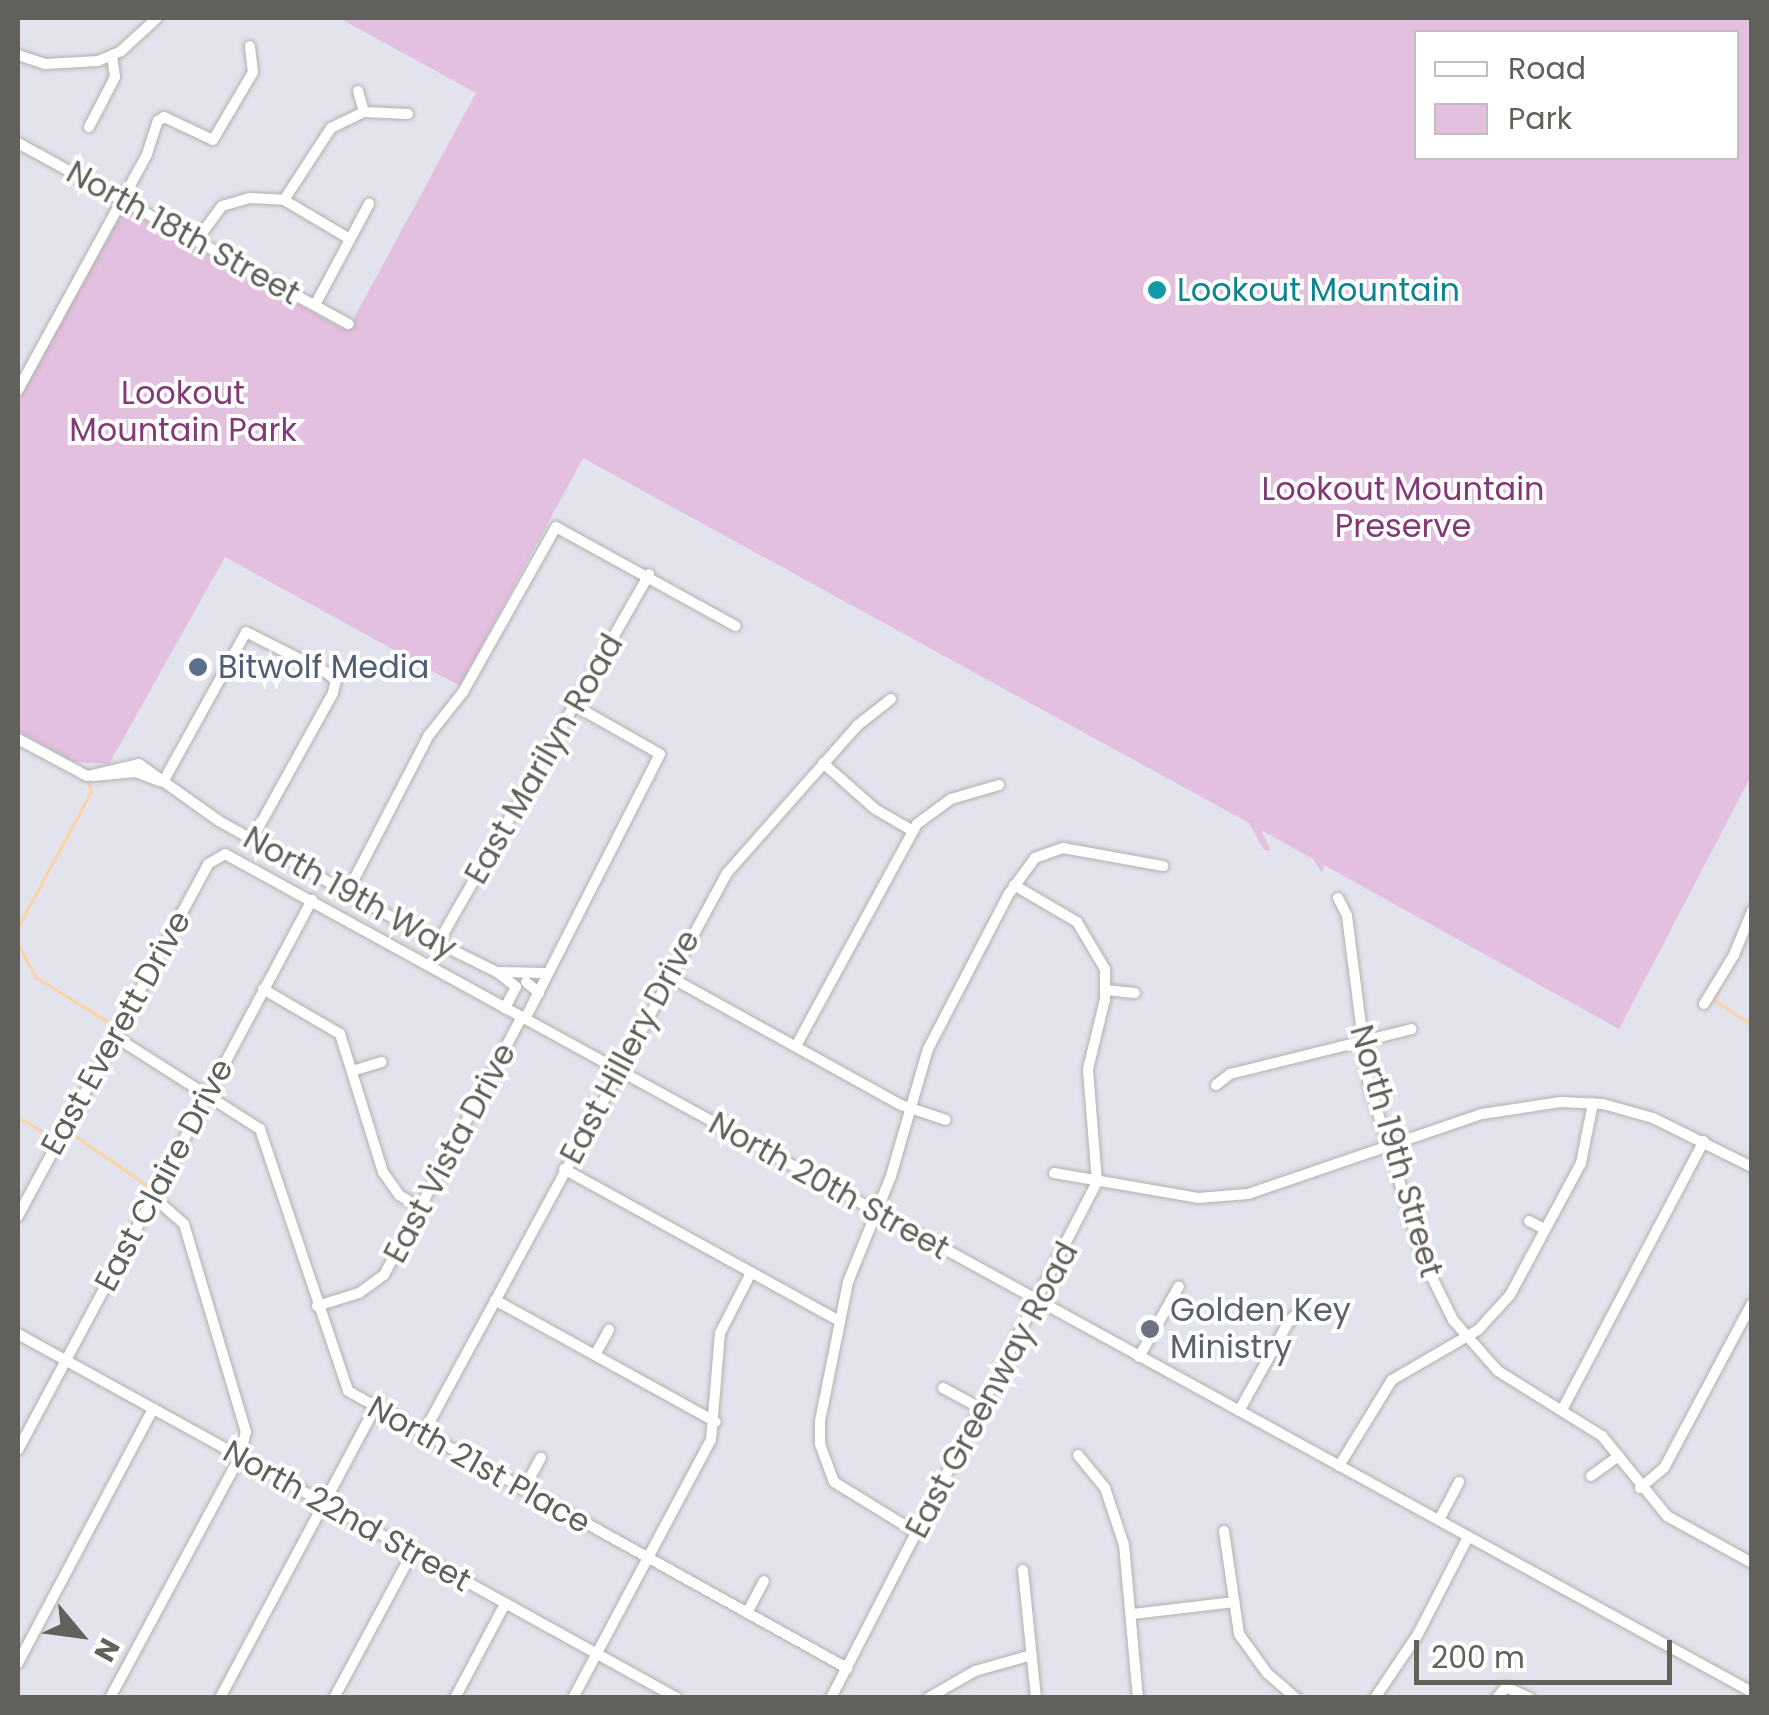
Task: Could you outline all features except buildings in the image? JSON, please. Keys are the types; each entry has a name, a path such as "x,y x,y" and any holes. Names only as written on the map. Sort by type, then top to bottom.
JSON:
{"street":[{"path":"18,55 63,65 112,55 158,18"},
{"path":"18,390 164,116 208,142 217,137 253,72 250,46"},
{"path":"89,127 116,76 112,55"},
{"path":"358,91 364,112"},
{"path":"284,200 316,144 364,112 408,114"},
{"name":"North 18th Street","path":"19,149 122,200 349,324"},
{"path":"196,241 222,206 250,198 284,200 350,238"},
{"path":"315,305 369,204"},
{"path":"348,891 428,736 463,692 556,526 649,574 735,626"},
{"name":"East Marilyn Road","path":"438,943 577,707 649,574"},
{"path":"163,782 246,632 336,680 252,839"},
{"name":"East Hillery Drive","path":"423,1434 668,976 733,863 876,706 891,699"},
{"name":"East Vista Drive","path":"317,1306 376,1284 538,992 541,972 660,754 577,707"},
{"name":"North 19th Way","path":"18,739 87,776 126,762 252,839 438,943 497,972 541,972"},
{"path":"823,763 875,809 913,830"},
{"path":"796,1046 913,830 951,798 999,785"},
{"path":"917,1533 834,1482 820,1444 820,1421 839,1321 928,1048 1014,885 1035,858 1063,848 1163,866"},
{"name":"North 20th Street","path":"218,854 312,900 1752,1692"},
{"name":"East Everett Drive","path":"18,1216 114,1036 218,854"},
{"path":"1014,885 1086,930 1101,954 1106,990 1088,1069 1097,1182"},
{"name":"North 19th Street","path":"1338,898 1347,916 1359,1040 1388,1148 1431,1281 1465,1337 1508,1378 1592,1427 1619,1456 1640,1488 1675,1521 1752,1563"},
{"name":"East Claire Drive","path":"18,1450 312,900"},
{"path":"1704,1004 1734,956 1752,911"},
{"path":"497,972 538,992"},
{"name":"East Vista Drive","path":"505,1008 521,985 541,972"},
{"path":"668,976 911,1108 946,1120"},
{"path":"263,989 340,1034 388,1182 420,1208"},
{"path":"1106,990 1135,994"},
{"path":"1216,1085 1230,1074 1412,1028"},
{"name":"North 21st Place","path":"114,1036 208,1093 263,1136 343,1384 375,1408 847,1668"},
{"path":"352,1072 382,1062"},
{"path":"1339,1466 1392,1380 1465,1337 1510,1294 1580,1163 1593,1103"},
{"path":"1054,1173 1221,1198 1277,1187 1508,1107 1593,1103 1653,1118 1752,1167"},
{"path":"1562,1410 1704,1141"},
{"path":"564,1169 839,1321"},
{"name":"East Greenway Road","path":"831,1698 1097,1182"},
{"path":"110,1698 240,1456 244,1416 210,1321 184,1224 152,1196"},
{"path":"1529,1220 1545,1229"},
{"path":"573,1698 716,1422 720,1333 751,1273"},
{"path":"1139,1357 1179,1286"},
{"path":"494,1300 716,1422"},
{"path":"1640,1488 1664,1468 1752,1303"},
{"path":"1239,1411 1289,1321 1307,1304"},
{"path":"595,1355 609,1330"},
{"name":"North 22nd Street","path":"18,1334 677,1698"},
{"path":"943,1388 982,1409"},
{"path":"220,1698 375,1408"},
{"path":"18,1663 153,1409"},
{"path":"1078,1455 1093,1468 1115,1514 1133,1614 1138,1698"},
{"path":"1591,1476 1619,1456"},
{"path":"523,1490 540,1458"},
{"path":"1439,1520 1459,1482"},
{"path":"1224,1532 1239,1634 1256,1660 1296,1698"},
{"path":"1375,1698 1409,1649 1468,1537"},
{"path":"334,1698 412,1553"},
{"path":"1023,1570 1028,1656 1036,1698"},
{"path":"747,1613 764,1581"},
{"path":"1133,1614 1234,1602"},
{"path":"455,1698 505,1604"},
{"path":"928,1698 974,1671 1028,1656"},
{"path":"1246,1669 1256,1660"},
{"path":"1497,1698 1506,1687 1530,1698"}],"green space":[{"name":"Lookout Mountain Preserve","path":"339,18 1751,18 1751,776 1619,1029 1324,865 1322,873 1313,859 1261,830 1271,851 1264,850 1249,823 583,458 460,686 225,557 109,764 74,762 18,731 18,401 121,214 129,211 347,331 476,93"}],"waterway":[{"path":"18,927 91,792 87,778"},
{"path":"18,944 36,977 115,1026"},
{"path":"1712,998 1752,1025"},
{"path":"1752,1072 1752,1085"},
{"path":"18,1117 51,1136 60,1131"},
{"path":"67,1130 154,1190"}],"place":[{"name":"Lookout Mountain","path":"1157,290"},
{"name":"Bitwolf Media","path":"198,667"},
{"name":"Golden Key Ministry","path":"1150,1329"}],"park label":[{"name":"Lookout Mountain Park","path":"183,412"}]}
